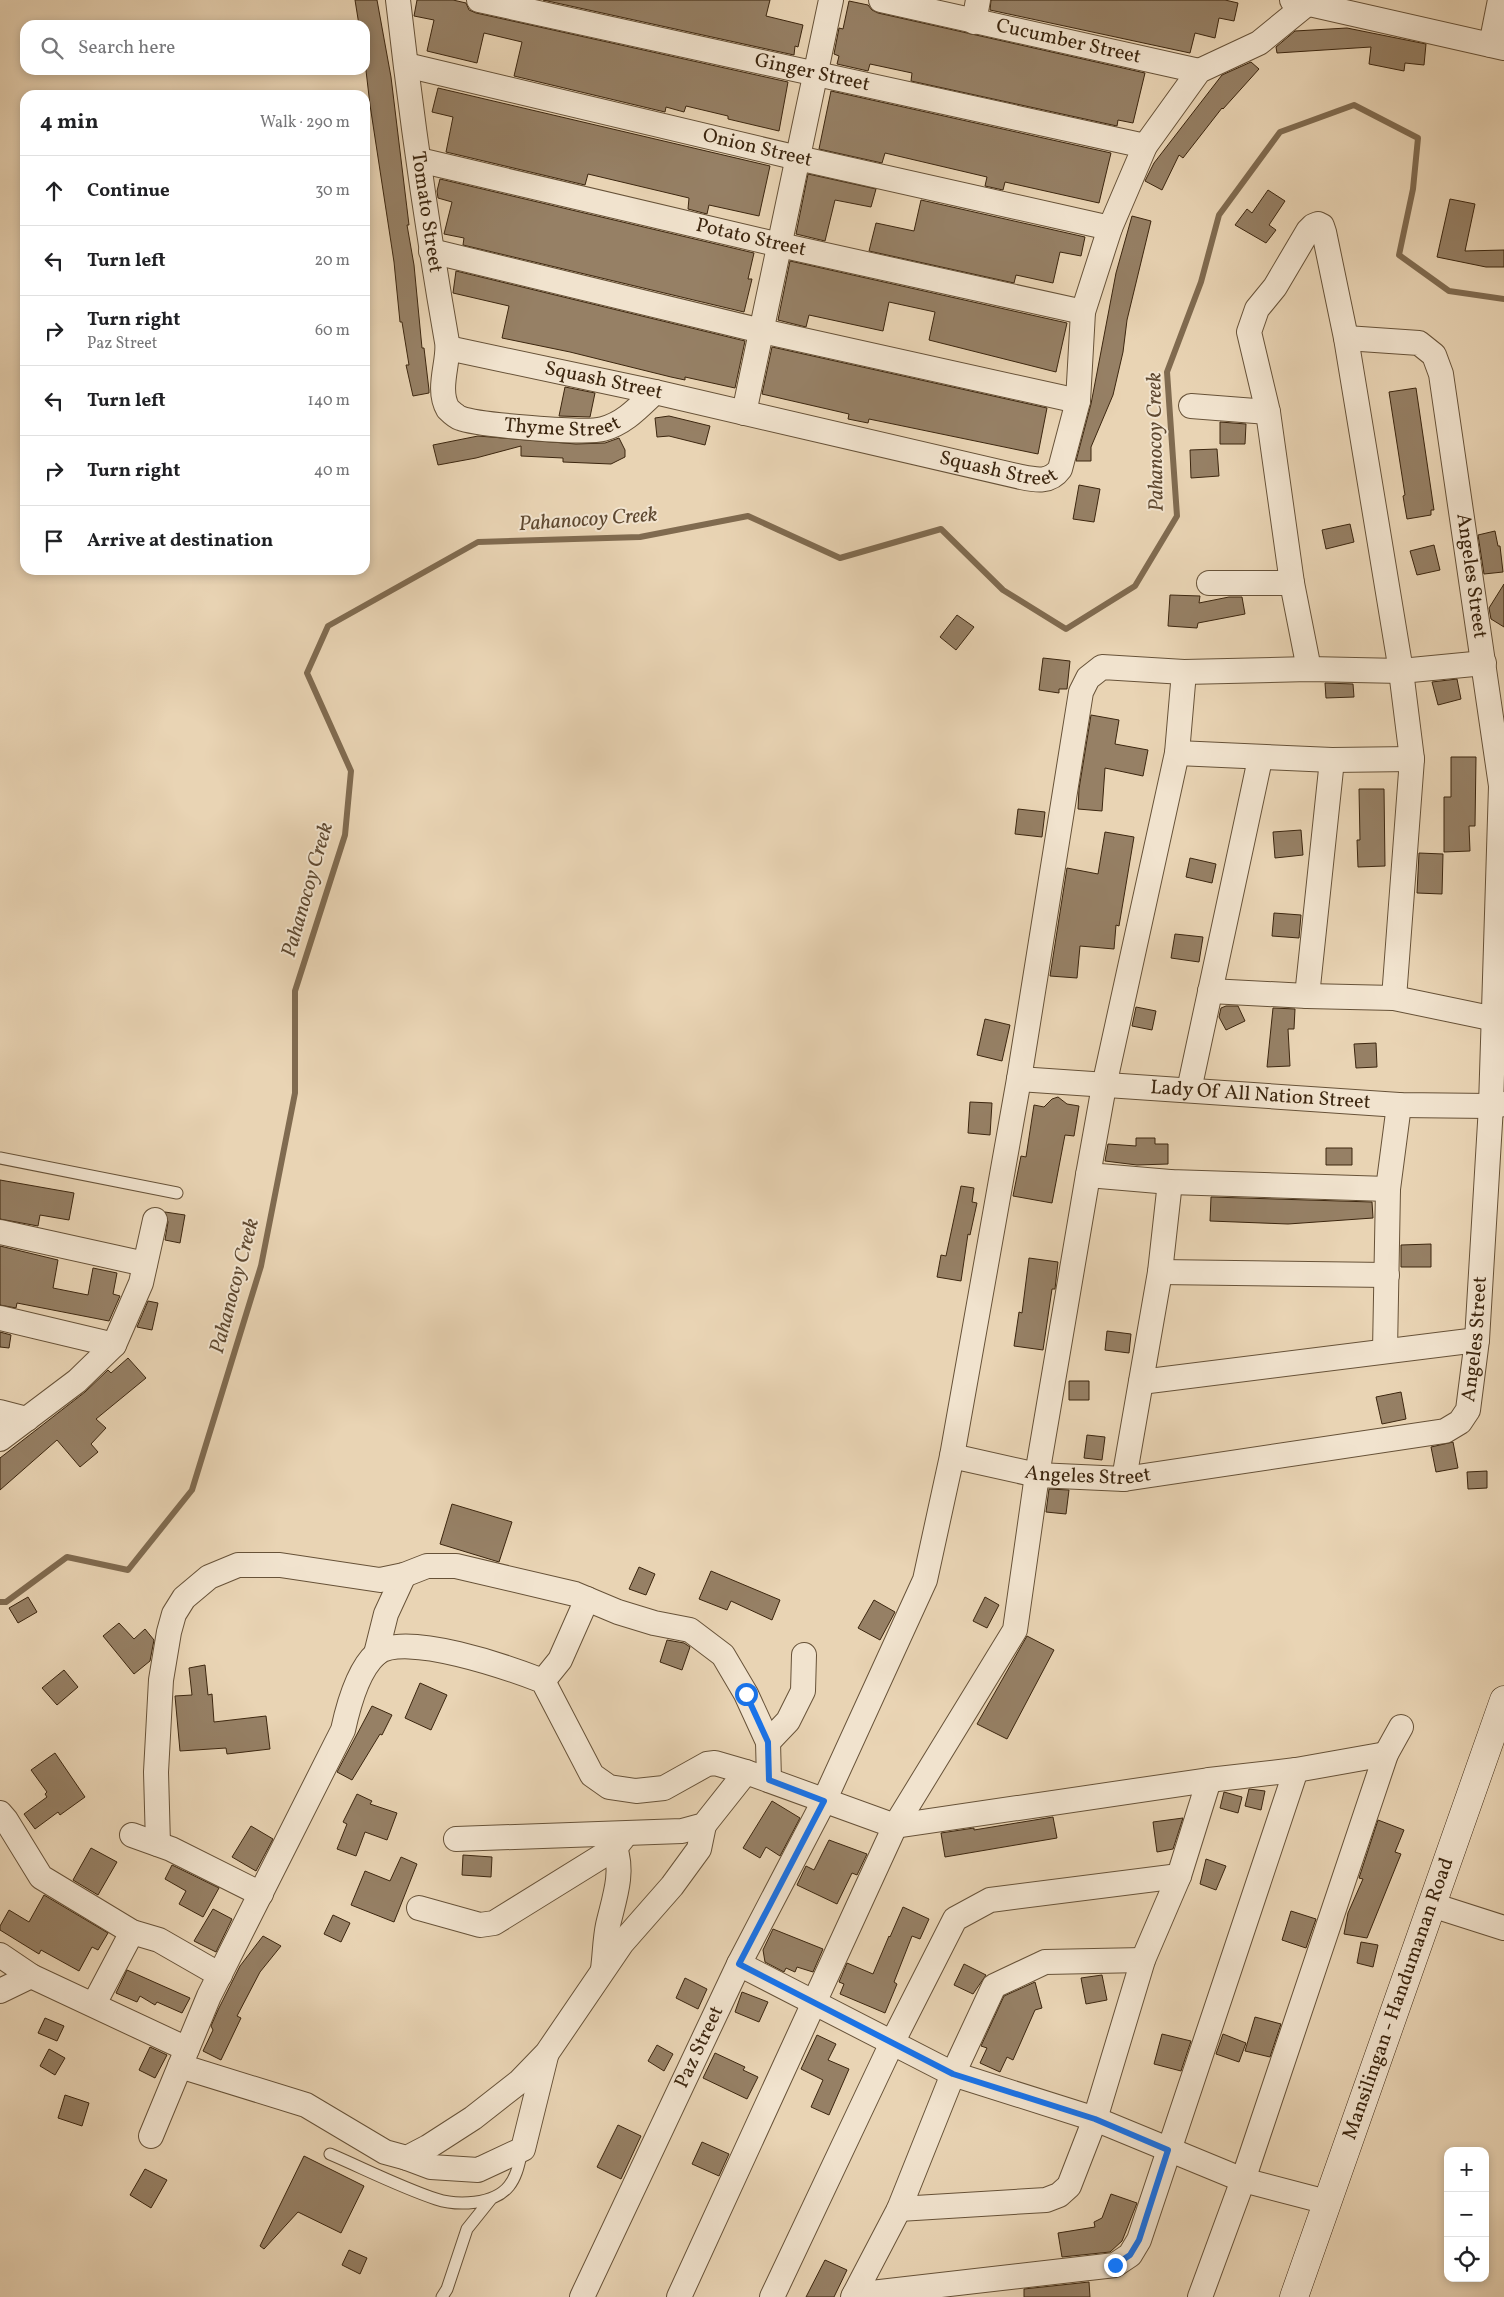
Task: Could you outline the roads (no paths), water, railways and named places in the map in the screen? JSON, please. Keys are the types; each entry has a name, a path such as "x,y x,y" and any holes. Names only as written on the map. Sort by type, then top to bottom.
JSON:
{"street":[{"name":"Tomato Street","path":"398,0 431,251 448,348 443,388 448,408 459,418"},
{"name":"Ginger Street","path":"479,0 1145,146"},
{"path":"744,413 832,0"},
{"name":"Cucumber Street","path":"882,0 976,11 1199,71"},
{"path":"1299,2 1498,46 1500,0"},
{"name":"Squash Street","path":"448,348 655,392 1021,477 1046,480 1055,476 1060,469 1078,401 1083,312 1110,228 1145,146 1199,71 1259,43 1299,2"},
{"name":"Onion Street","path":"406,65 798,158 1110,228"},
{"name":"Potato Street","path":"419,160 780,245 1083,312"},
{"path":"1309,669 1292,583 1268,412 1249,332 1257,309 1275,287 1308,231 1318,224 1322,226 1324,232 1346,338 1401,671 1412,759 1394,998"},
{"path":"431,251 762,331 1078,401"},
{"name":"Angeles Street","path":"952,1456 1037,1474 1124,1479 1445,1431 1460,1422 1468,1410 1477,1340 1498,1105 1495,1019 1501,786 1441,374 1434,355 1419,343 1346,338"},
{"name":"Thyme Street","path":"459,418 489,424 565,430 602,430 624,421 655,392"},
{"path":"1191,406 1268,412"},
{"path":"1209,583 1292,583"},
{"path":"678,2297 815,2003 894,1826 1015,1630 1037,1474 1104,1086 1177,753 1184,672 1309,669 1401,671 1484,663"},
{"name":"Paz Street","path":"582,2297 739,1964 824,1801 925,1580 952,1456 1019,1079 1081,692 1088,678 1102,667 1184,672"},
{"path":"1177,753 1260,759 1412,759"},
{"path":"1189,1090 1260,759"},
{"path":"1307,996 1332,760"},
{"path":"1210,991 1394,998 1495,1019"},
{"name":"Lady Of All Nation Street","path":"1019,1079 1399,1105 1498,1105"},
{"path":"1385,1351 1388,1189 1399,1105"},
{"path":"1088,1175 1170,1182 1388,1189"},
{"path":"1124,1479 1160,1272 1170,1182"},
{"path":"0,1439 77,1381 114,1345 140,1283 155,1220"},
{"path":"0,1232 146,1264"},
{"path":"1160,1272 1387,1276"},
{"path":"0,1318 114,1345"},
{"path":"1141,1382 1477,1340"},
{"path":"0,1412 27,1419"},
{"path":"158,1844 156,1772 161,1680 174,1614 184,1598 209,1577 238,1565 280,1565 380,1580 404,1575 427,1566 456,1566 575,1594 627,1615 690,1630 723,1655 746,1694 768,1742 769,1780"},
{"path":"151,2136 220,1974 343,1730 351,1698 376,1654 386,1614 404,1575"},
{"path":"542,1681 560,1660 586,1599"},
{"path":"376,1654 388,1647 416,1647 476,1657 542,1681 592,1775 609,1787 636,1791 664,1788 707,1764 715,1763 769,1780 894,1826 1209,1780 1296,1770 1386,1754"},
{"path":"768,1742 788,1721 803,1691 804,1655"},
{"name":"Mansilingan - Handumanan Road","path":"1294,2297 1504,1700"},
{"path":"1200,2297 1243,2180 1386,1754 1401,1727"},
{"path":"854,2296 1115,2265 1130,2255 1139,2240 1296,1770"},
{"path":"407,2158 473,2118 520,2082 547,2053 622,1943 672,1886 699,1849 704,1825 746,1772"},
{"path":"899,2209 1046,2200 1059,2195 1069,2186 1095,2119 1143,1960 1179,1876 1209,1780"},
{"path":"0,1813 41,1877 132,1932 159,1940 220,1974"},
{"path":"456,1839 621,1841 682,1831 704,1825"},
{"path":"132,1835 158,1844 261,1894"},
{"path":"419,1908 480,1925 494,1923 621,1841"},
{"path":"602,1971 608,1928 620,1875 621,1841"},
{"path":"772,2297 892,2043 955,1919 990,1900 1179,1876"},
{"path":"1432,1905 1504,1928"},
{"path":"94,2004 132,1932"},
{"path":"0,1955 31,1976 94,2004 184,2057 306,2105 385,2152 431,2167 478,2170 523,2149 547,2053"},
{"path":"854,2296 899,2209 953,2074 994,1986 1045,1962 1143,1960"},
{"path":"739,1964 953,2074 1095,2119 1243,2180 1327,2202"},
{"path":"0,1991 31,1976"}],"lane":[{"path":"0,1158 177,1193"},
{"path":"442,2297 448,2289 467,2229 491,2199 508,2188 517,2172 523,2149"},
{"path":"330,2154 438,2200 463,2203 491,2199"}],"waterway":[{"name":"Pahanocoy Creek","path":"0,1602 6,1602 67,1557 128,1570 192,1490 261,1266 295,1093 295,991 345,835 351,771 307,673 328,626 478,542 640,537 748,516 840,558 941,529 1003,590 1066,629 1135,586 1177,516 1167,372 1201,282 1219,215 1280,132 1354,105 1418,138 1413,189 1399,255 1449,291 1504,299"}]}
